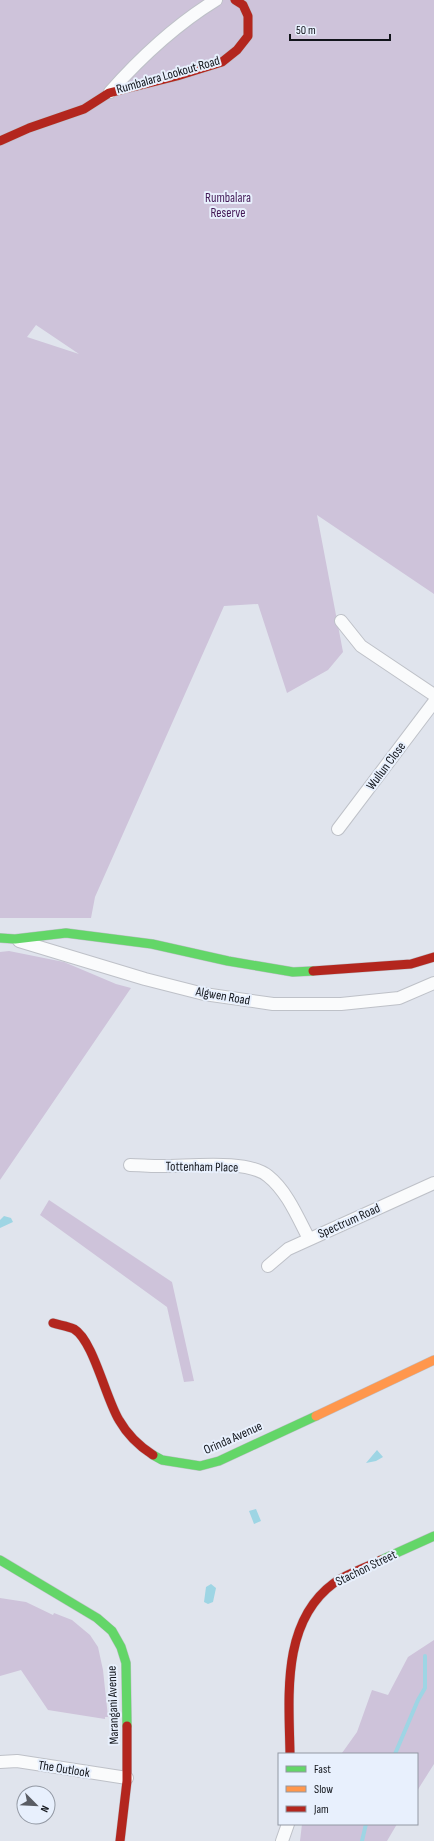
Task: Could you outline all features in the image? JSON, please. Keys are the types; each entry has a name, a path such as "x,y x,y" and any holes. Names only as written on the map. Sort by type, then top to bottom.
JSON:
{"street":[{"name":"Rumbalara Lookout Road","path":"110,93 124,77 168,35 216,0"},
{"name":"Rumbalara Lookout Road","path":"0,141 29,128 84,108 110,93 132,86 177,76 222,62 237,50 248,36 248,16 242,5 235,0"},
{"path":"341,621 361,646 434,694"},
{"name":"Wullun Close","path":"338,829 434,702"},
{"name":"Algwen Road","path":"0,938 15,939 66,933 152,944 228,961 293,972 411,964 434,957"},
{"name":"Algwen Road","path":"15,939 182,989 204,994 273,1004 341,1004 399,998 434,983"},
{"name":"Tottenham Place","path":"130,1164 157,1166 213,1165 246,1167 258,1170 267,1175 278,1185 309,1239"},
{"name":"Spectrum Road","path":"268,1266 288,1249 434,1183"},
{"name":"Orinda Avenue","path":"53,1324 74,1329 85,1340 118,1419 129,1436 144,1449 162,1460 200,1466 219,1461 434,1360"},
{"name":"Stachon Street","path":"290,1753 291,1654 297,1634 305,1617 318,1597 334,1584 434,1536"},
{"name":"Marangani Avenue","path":"0,1560 97,1618 112,1631 121,1647 126,1663 128,1778 125,1814 120,1841"},
{"name":"The Outlook","path":"0,1762 17,1761 128,1778"},
{"path":"282,1841 288,1825"}],"green space":[{"name":"Rumbalara Reserve","path":"0,0 434,0 434,594 317,515 343,652 328,670 287,693 258,604 224,606 95,897 91,918 0,918","holes":["36,325 79,354 27,337"]},
{"path":"9,951 64,962 116,984 131,988 0,1180 0,952"},
{"path":"49,1200 172,1282 194,1381 184,1382 167,1307 40,1215"},
{"path":"0,1598 26,1602 53,1615 54,1613 72,1620 90,1635 98,1647 103,1670 108,1717 105,1717 105,1719 48,1710 21,1670 0,1676"},
{"path":"434,1640 434,1764 418,1789 418,1753 342,1753 357,1732 372,1690 388,1695 408,1657"},
{"path":"302,1825 396,1825 387,1841 300,1841"}],"water":[{"path":"4,1216 11,1218 13,1222 0,1228 0,1220"},
{"path":"377,1450 383,1457 376,1461 366,1463"},
{"path":"256,1509 261,1521 254,1524 249,1511"},
{"path":"211,1584 216,1588 213,1602 208,1604 204,1602 206,1587"}],"waterway":[{"path":"395,1753 418,1700 425,1688 425,1656"},
{"path":"362,1841 366,1825"}],"traffic: fast":[{"path":"0,938 15,939 66,933 152,944 228,961 293,972 313,971"},
{"path":"153,1455 162,1460 200,1466 219,1461 316,1416"},
{"path":"381,1560 434,1536"},
{"path":"0,1560 97,1618 112,1631 121,1647 126,1663 127,1726"}],"traffic: slow":[{"path":"316,1416 434,1360"}],"traffic: jam":[{"path":"0,141 29,128 84,109 109,93 177,76 222,62 237,50 248,36 248,16 243,5 235,0"},
{"path":"313,971 411,964 434,957"},
{"path":"53,1323 74,1329 81,1335 93,1357 119,1420 134,1439 153,1455"},
{"path":"290,1753 289,1708 292,1661 297,1639 305,1618 317,1599 334,1583 345,1576 381,1560"},
{"path":"120,1841 127,1781 127,1726"}]}
